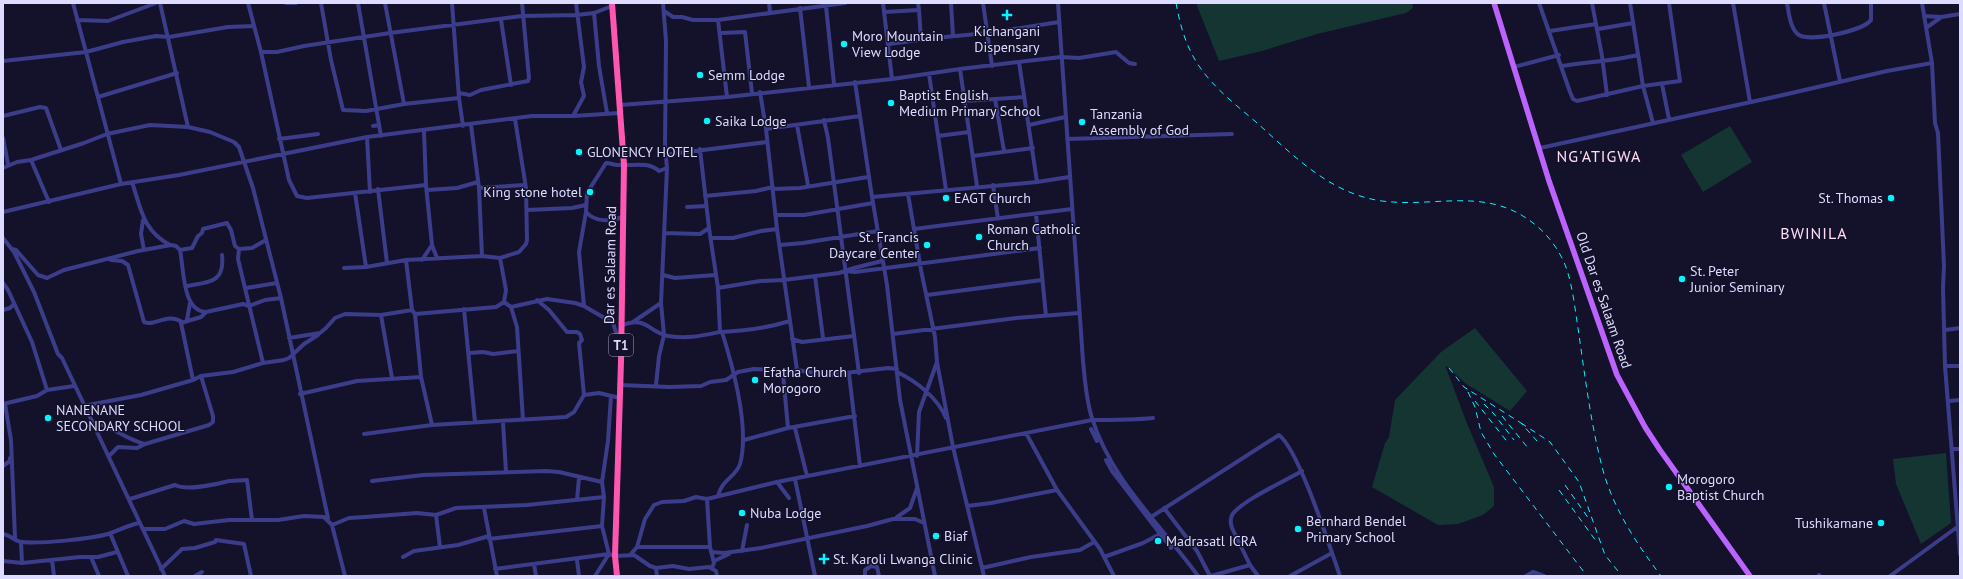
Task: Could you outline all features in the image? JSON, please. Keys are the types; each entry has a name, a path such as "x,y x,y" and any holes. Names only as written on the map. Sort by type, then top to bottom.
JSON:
{"highway":[{"name":"Dar es Salaam Road","path":"612,4 624,165 620,398 612,555 618,576"}],"main road":[{"name":"Old Dar es Salaam Road","path":"1494,3 1540,148 1610,357 1623,387 1645,427 1660,450 1750,576"}],"street":[{"path":"73,3 107,134 122,184"},
{"path":"77,20 108,21 156,3"},
{"path":"160,3 169,37 188,127"},
{"path":"248,3 262,52 279,139 292,188 299,197 307,198 370,192 378,189 457,188 478,182"},
{"path":"286,3 296,3"},
{"path":"322,3 328,43 342,109 345,111 366,111 404,104 459,98"},
{"path":"358,3 381,136"},
{"path":"385,3 404,104"},
{"path":"452,3 455,25 459,98 463,126"},
{"path":"459,93 470,95 481,90 525,83 529,78 522,16 522,3"},
{"path":"572,116 584,96 581,82 584,67 576,3"},
{"path":"656,385 659,356 664,335 661,304 667,168 665,146 666,41 663,3"},
{"path":"769,3 770,12"},
{"path":"664,11 673,17 682,16 693,20 718,20 846,3"},
{"path":"884,3 892,79"},
{"path":"918,3 921,40"},
{"path":"951,3 954,36"},
{"path":"983,3 992,66"},
{"path":"1058,3 1066,139 1079,313 1086,386 1092,420 1109,460 1151,517 1171,548"},
{"path":"1539,3 1559,55 1570,92 1573,99 1577,101 1643,86 1680,81 1668,3"},
{"path":"1592,3 1603,60 1607,95"},
{"path":"1630,3 1643,86 1654,123"},
{"path":"1733,3 1750,102"},
{"path":"1787,3 1793,26 1798,34 1806,37 1830,35 1862,27 1869,23 1872,18 1870,3"},
{"path":"1824,3 1840,81"},
{"path":"1922,3 1932,63 1935,123 1939,148 1946,366 1960,554"},
{"path":"262,52 277,52 304,46 390,33 501,20 522,16 577,15 594,13 612,4"},
{"path":"826,6 834,84"},
{"path":"800,8 809,87"},
{"path":"884,12 919,10"},
{"path":"594,13 599,66 607,113"},
{"path":"1924,16 1942,17 1960,14"},
{"path":"1926,28 1932,22 1942,17"},
{"path":"501,20 511,85"},
{"path":"718,20 721,33 727,97"},
{"path":"889,44 988,33 1059,22"},
{"path":"1550,31 1633,24"},
{"path":"3,61 86,52 123,42 156,36 169,37 228,27 254,26"},
{"path":"721,33 744,32 752,93"},
{"path":"620,105 727,97 760,92 892,79 1061,57 1079,58 1100,53 1116,52 1129,63 1135,64"},
{"path":"1514,67 1559,55"},
{"path":"1562,66 1603,60 1620,60 1638,55"},
{"path":"1019,62 1037,182"},
{"path":"1540,148 1840,81 1932,63"},
{"path":"960,69 977,186"},
{"path":"98,97 177,73"},
{"path":"929,74 946,190"},
{"path":"855,82 868,177 887,284 905,433 918,484 934,576"},
{"path":"1662,84 1669,119"},
{"path":"760,92 766,129 775,215 797,370"},
{"path":"965,101 1024,97"},
{"path":"995,99 1004,151"},
{"path":"3,116 40,107 46,108 61,150"},
{"path":"3,212 122,184 179,175 367,137 472,125 532,116 572,116 620,113"},
{"path":"766,129 860,116"},
{"path":"1028,125 1065,117"},
{"path":"344,268 366,267 406,260 437,258 482,256 500,258 519,252 526,244 528,235 528,210 515,119"},
{"path":"824,120 834,182 859,373"},
{"path":"3,168 8,164 31,160 107,134 150,125 188,127 217,134 234,142 239,147 245,161 281,298 300,394 328,518 332,525 345,576"},
{"path":"373,126 379,125"},
{"path":"472,125 479,188 482,256"},
{"path":"797,125 808,185"},
{"path":"424,131 432,245 437,258"},
{"path":"938,136 969,132"},
{"path":"279,139 318,134"},
{"path":"1066,139 1232,134"},
{"path":"367,137 370,192"},
{"path":"3,138 8,164"},
{"path":"671,154 700,149 767,142"},
{"path":"973,156 1033,148"},
{"path":"700,149 706,206 718,288 721,332 734,376 744,440 740,465 720,487 718,496"},
{"path":"31,160 49,202"},
{"path":"584,306 579,252 590,186 604,165 609,163 618,165 654,166 659,171 667,168"},
{"path":"705,196 773,188 800,188 808,185 868,177"},
{"path":"872,197 977,186 1037,182 1069,177"},
{"path":"132,182 144,220 160,240 176,246 180,250 190,303 187,320"},
{"path":"479,188 524,185"},
{"path":"993,185 998,219"},
{"path":"378,189 387,263"},
{"path":"355,193 366,267"},
{"path":"908,194 937,346 936,362 918,417 917,456"},
{"path":"775,215 794,216 873,203"},
{"path":"528,210 572,208 586,204"},
{"path":"687,207 706,206"},
{"path":"914,229 1072,209"},
{"path":"586,212 591,218 611,221 623,217"},
{"path":"1036,214 1046,316"},
{"path":"144,220 141,234 144,250"},
{"path":"180,250 192,248 203,229 227,223 231,230 235,246 239,249 252,248 266,240"},
{"path":"664,232 700,234 709,228"},
{"path":"711,238 733,238 761,231 777,229"},
{"path":"780,245 803,243 878,231"},
{"path":"3,238 12,249 34,292 44,320 83,406 130,499 139,523 165,576"},
{"path":"12,249 16,250 38,275 45,278 50,278 64,270 107,260 129,253 171,245"},
{"path":"422,260 432,245"},
{"path":"846,271 855,272 1040,248"},
{"path":"239,249 238,259 263,363"},
{"path":"129,253 127,263 144,322 149,323 170,318 182,322 201,317 206,312"},
{"path":"187,286 215,280 222,272 222,255"},
{"path":"83,406 141,395 193,380 201,376 233,372 263,363 284,360 320,333 340,315 380,315 496,307 504,302 506,290 500,258"},
{"path":"107,260 121,260 127,263"},
{"path":"406,260 414,312 421,377 432,425"},
{"path":"718,288 760,281 784,280 846,271 882,261"},
{"path":"663,275 675,278 715,275"},
{"path":"815,276 823,338"},
{"path":"927,295 1042,280"},
{"path":"3,283 8,290 32,342 47,390"},
{"path":"246,288 277,283"},
{"path":"190,303 198,310 206,312 243,304 249,306 265,300 281,298"},
{"path":"511,308 528,305 537,300 557,299 584,306 612,323 621,349"},
{"path":"364,434 432,425 503,422 566,417 572,414 584,395 579,343 582,340 580,334 577,332 567,332 549,310 537,300"},
{"path":"504,302 511,308 517,327 523,420"},
{"path":"3,310 10,308 14,304"},
{"path":"622,325 634,322 661,304"},
{"path":"464,309 475,422"},
{"path":"893,334 934,328 1079,313"},
{"path":"380,315 392,378"},
{"path":"634,322 651,327 664,335 686,338 721,332 744,331 771,327 790,320"},
{"path":"182,322 182,334 193,380"},
{"path":"1945,330 1960,328"},
{"path":"289,338 320,333"},
{"path":"792,339 802,342 823,338 854,336"},
{"path":"469,352 493,354 518,351"},
{"path":"936,362 953,447 984,576"},
{"path":"1946,366 1960,366"},
{"path":"620,384 676,387 700,386 734,376 738,372 754,369 774,370 783,374 797,370 828,375 859,373 888,368 897,371 926,392 943,411 949,424"},
{"path":"783,374 788,428"},
{"path":"849,374 860,466"},
{"path":"109,456 118,448 137,448 213,422 210,403 201,376"},
{"path":"300,394 357,381 421,377"},
{"path":"15,538 12,451 4,404 37,396 47,390 74,386"},
{"path":"584,395 599,393 620,398"},
{"path":"611,396 608,441 602,482 604,497 602,526 612,555"},
{"path":"1949,401 1960,400"},
{"path":"744,440 788,428 795,428 855,416"},
{"path":"631,554 637,546 645,519 654,505 662,502 684,501 696,497 707,499 777,482 912,457 953,447 1092,420 1117,419 1130,421 1153,418"},
{"path":"91,421 106,425 138,442 145,444"},
{"path":"503,422 506,472"},
{"path":"795,428 807,476"},
{"path":"1092,428 1112,471 1198,576"},
{"path":"1026,433 1057,490 1104,557 1114,576"},
{"path":"1151,517 1277,435 1284,440 1302,471 1340,576"},
{"path":"1953,448 1960,449"},
{"path":"3,466 10,461 12,451"},
{"path":"1258,576 1250,564 1231,523 1232,516 1241,506 1302,471"},
{"path":"372,481 423,475 559,472 579,478 602,482"},
{"path":"576,500 579,478"},
{"path":"795,479 806,540 815,576"},
{"path":"130,499 175,485 180,488 213,486 226,481 247,480 252,520"},
{"path":"777,482 789,498"},
{"path":"712,552 717,554 737,550 742,551 806,540 893,519 902,515 910,508 918,484"},
{"path":"967,506 991,503 1057,490"},
{"path":"332,525 350,518 365,516 417,513 436,515 456,508 484,508 604,497"},
{"path":"707,499 710,547 714,561 712,568"},
{"path":"484,508 496,576"},
{"path":"1164,508 1197,551 1210,576 1250,564"},
{"path":"143,529 164,529 184,521 194,524 252,520 278,520 314,515 328,518"},
{"path":"436,515 440,547"},
{"path":"893,519 915,519 924,523"},
{"path":"3,534 15,538 21,542 70,539 110,533 122,527 139,523"},
{"path":"742,551 747,525"},
{"path":"1890,576 1959,525"},
{"path":"403,557 414,551 458,545 489,538 602,526"},
{"path":"110,533 116,552 128,576"},
{"path":"1104,557 1143,543 1162,533"},
{"path":"161,569 182,548 195,548 215,542 216,540 224,540 244,544 251,576"},
{"path":"21,542 22,562"},
{"path":"982,568 1031,557 1080,550 1094,542"},
{"path":"637,546 710,547"},
{"path":"714,561 737,550"},
{"path":"3,561 22,562 98,557 116,552"},
{"path":"1290,576 1332,553"},
{"path":"495,569 631,554 656,568 672,566 689,569 712,568 716,571 717,576"},
{"path":"595,576 612,555"},
{"path":"91,557 98,576"},
{"path":"52,560 54,576"},
{"path":"576,560 579,576"},
{"path":"534,564 536,576"},
{"path":"865,576 865,570 871,566 877,567 879,576"},
{"path":"656,568 657,576"},
{"path":"195,576 202,572"},
{"path":"1224,572 1230,576"},
{"path":"1526,576 1533,572 1544,576"}],"green space":[{"path":"1196,3 1412,3 1413,8 1406,13 1317,34 1262,51 1219,61"},
{"path":"1730,126 1752,162 1703,192 1681,155"},
{"path":"1475,328 1527,391 1510,411 1465,383 1445,365 1466,421 1494,487 1494,506 1483,515 1458,524 1438,525 1372,487 1385,443 1389,437 1395,400 1441,352"},
{"path":"1946,453 1951,523 1921,544 1896,484 1893,459"}],"railway":[{"path":"1176,3 1182,28 1190,51 1211,82 1298,160 1329,182 1363,197 1382,201 1460,201 1497,205 1515,212 1533,223 1549,238 1558,250 1567,270 1571,284 1592,420 1604,474 1615,502 1628,528 1661,576"},
{"path":"1449,368 1464,387 1521,423 1537,441"},
{"path":"1468,392 1475,407 1481,432 1494,454 1587,576"},
{"path":"1475,401 1509,444"},
{"path":"1484,404 1494,414 1514,440"},
{"path":"1502,416 1528,448"},
{"path":"1521,423 1550,442 1579,482 1605,555 1622,576"},
{"path":"1565,485 1589,519"},
{"path":"1559,490 1596,541"}],"place":[{"name":"Kichangani Dispensary","path":"1007,15"},
{"name":"Moro Mountain View Lodge","path":"844,44"},
{"name":"Semm Lodge","path":"700,75"},
{"name":"Baptist English Medium Primary School","path":"891,103"},
{"name":"Saika Lodge","path":"707,121"},
{"name":"Tanzania Assembly of God","path":"1082,122"},
{"name":"GLONENCY HOTEL","path":"579,152"},
{"name":"King stone hotel","path":"590,192"},
{"name":"EAGT Church","path":"946,198"},
{"name":"St. Thomas","path":"1891,198"},
{"name":"Roman Catholic Church","path":"979,237"},
{"name":"St. Francis Daycare Center","path":"927,245"},
{"name":"St. Peter Junior Seminary","path":"1682,279"},
{"name":"Efatha Church Morogoro","path":"755,380"},
{"name":"NANENANE SECONDARY SCHOOL","path":"48,418"},
{"name":"Morogoro Baptist Church","path":"1669,487"},
{"name":"Nuba Lodge","path":"742,513"},
{"name":"Tushikamane","path":"1881,523"},
{"name":"Bernhard Bendel Primary School","path":"1298,529"},
{"name":"Biaf","path":"936,536"},
{"name":"Madrasatl ICRA","path":"1158,541"},
{"name":"St. Karoli Lwanga Clinic","path":"824,559"}],"district":[{"name":"NG'ATIGWA","path":"1599,156"},
{"name":"BWINILA","path":"1814,233"}]}
